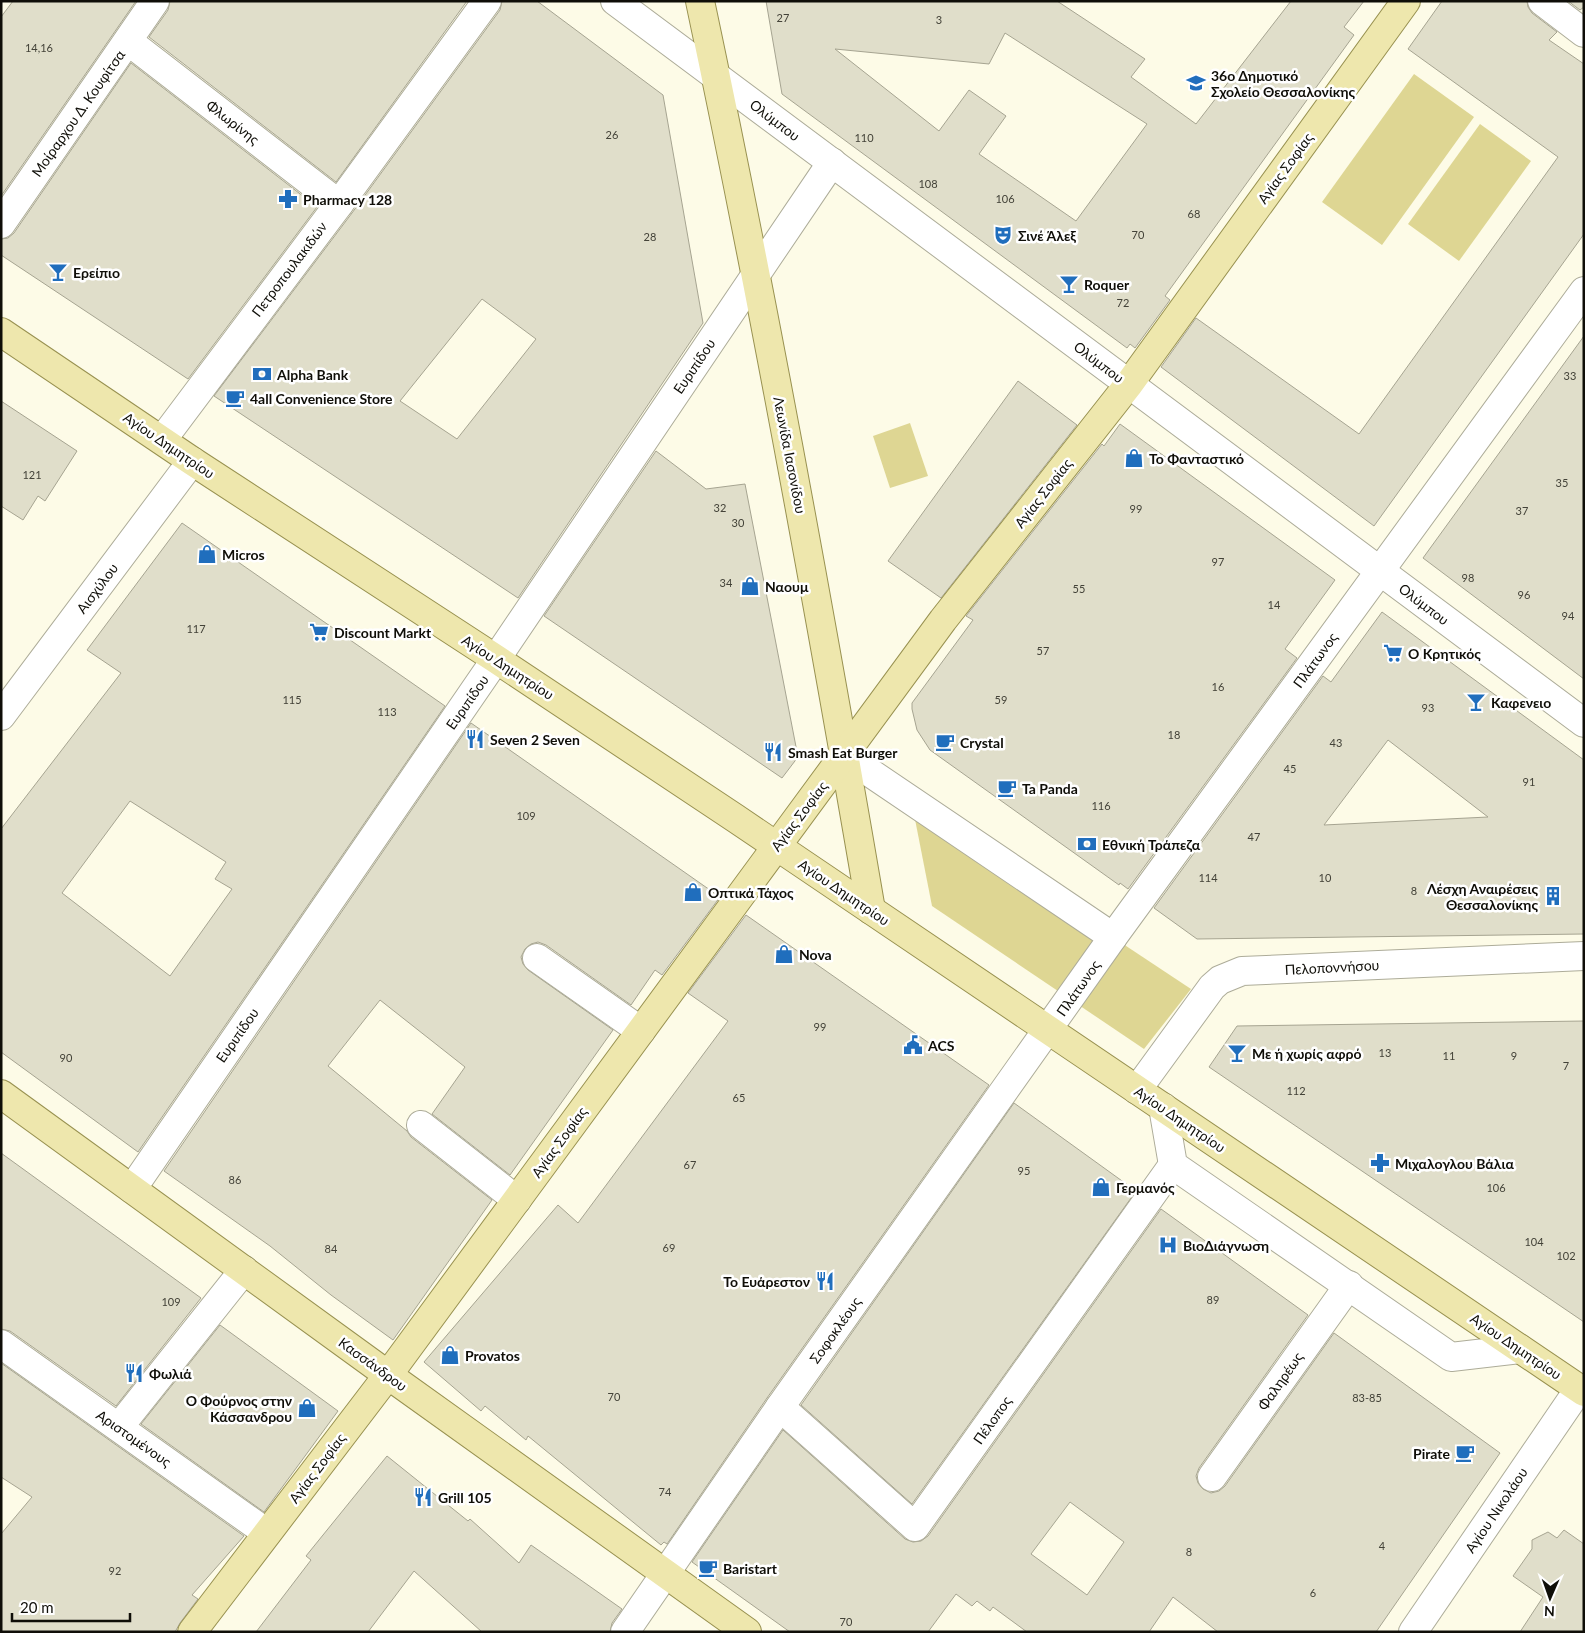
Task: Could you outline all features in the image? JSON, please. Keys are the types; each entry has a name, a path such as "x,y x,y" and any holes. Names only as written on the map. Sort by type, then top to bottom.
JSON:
{"main road":[{"name":"Λεωνίδα Ιασονίδου","path":"700,1 756,274 818,603 871,910"},
{"name":"Αγίας Σοφίας","path":"192,1632 388,1375 943,620 1129,384 1406,1"},
{"name":"Αγίου Δημητρίου","path":"1,332 192,461 776,846 1582,1391"},
{"name":"Κασσάνδρου","path":"1,1094 388,1375 747,1632"}],"street":[{"name":"Μοίραρχου Δ. Κουφίτσα","path":"1,224 155,1"},
{"name":"Πετροπουλακιδών","path":"162,440 339,204 487,1"},
{"name":"Ολύμπου","path":"615,1 1584,723"},
{"path":"1542,1 1584,32"},
{"name":"Φλωρίνης","path":"128,41 339,204"},
{"name":"Ευριπίδου","path":"132,1189 496,660 832,162"},
{"name":"Πλάτωνος","path":"1048,1029 1584,291"},
{"name":"Αισχύλου","path":"1,716 192,461"},
{"path":"844,755 1113,937"},
{"name":"Πελοποννήσου","path":"1137,1090 1212,987 1220,980 1242,972 1584,956"},
{"path":"536,958 641,1031"},
{"name":"Σοφοκλέους","path":"625,1632 780,1407 1048,1029"},
{"path":"1164,1108 1173,1165 1452,1356 1520,1349"},
{"path":"420,1124 517,1200"},
{"name":"Πέλοπος","path":"780,1407 915,1527 1173,1165"},
{"path":"119,1427 244,1270"},
{"name":"Φαληρέως","path":"1212,1477 1349,1285"},
{"name":"Αριστομένους","path":"1,1344 267,1533"},
{"name":"Αγίου Νικολάου","path":"1413,1632 1582,1391"}],"shaded area":[{"path":"1414,74 1474,117 1382,245 1322,202"},
{"path":"1480,124 1531,161 1459,261 1408,224"},
{"path":"910,423 928,476 890,488 873,436"},
{"path":"912,804 1191,989 1144,1049 932,906"}],"building":[{"path":"13,1 136,1 1,196 1,17"},
{"path":"170,1 467,1 336,182 149,37 168,10"},
{"path":"502,1 537,1 663,95 703,323 518,598 214,396 352,213 500,10","holes":["482,299 536,339 457,439 400,401"]},
{"path":"766,1 1057,1 1145,59 1131,77 1196,124 1291,1 1364,1 1344,27 1354,35 1165,296 1170,300 1135,348 1130,344 1127,348 782,94","holes":["1005,33 1147,124 1076,221 979,154 1006,116 969,90 939,131 835,49 989,64"]},
{"path":"1442,1 1527,1 1532,13 1557,32 1549,40 1584,64 1584,234 1374,526 1161,367 1196,318 1359,434 1558,157 1408,49"},
{"path":"1568,1 1584,1 1584,7 1580,10"},
{"path":"131,63 317,207 188,379 1,255 1,239 8,238 14,233"},
{"path":"1584,336 1584,679 1423,558"},
{"path":"1018,381 1077,425 941,598 888,561"},
{"path":"1,401 77,451 45,501 38,496 23,520 1,506"},
{"path":"1120,424 1335,580 1285,649 1297,658 1128,889 1120,883 1119,885 930,750 917,730 912,709 912,703 973,620 966,616 1102,444 1104,446"},
{"path":"656,451 706,489 745,484 798,757 782,778 544,616"},
{"path":"182,523 445,706 138,1152 1,1052 1,829 121,673 87,650","holes":["130,801 226,862 215,879 232,889 170,976 62,893"]},
{"path":"1382,612 1584,760 1584,934 1197,939 1154,908 1323,676 1331,682","holes":["1388,740 1488,817 1324,825"]},
{"path":"471,723 720,897 662,975 655,970 631,1005 546,945 538,942 531,944 525,949 521,957 523,964 528,970 613,1030 510,1175 432,1114 465,1067 380,1000 328,1066 407,1131 411,1137 492,1200 393,1340 331,1295 270,1246 164,1171"},
{"path":"746,915 989,1085 767,1398 667,1544 664,1542 661,1545 528,1436 526,1440 485,1406 481,1411 424,1362 558,1205 578,1223 728,1021 688,993"},
{"path":"1584,1021 1584,1322 1209,1067 1237,1026"},
{"path":"1014,1103 1136,1191 912,1504 801,1405"},
{"path":"1,1153 201,1298 116,1406 10,1331 1,1329"},
{"path":"1161,1209 1308,1315 1199,1468 1196,1476 1198,1483 1203,1489 1211,1493 1219,1491 1225,1486 1334,1333 1500,1453 1376,1632 1218,1632 1173,1597 1149,1632 1027,1632 993,1607 990,1611 977,1601 972,1606 956,1594 928,1632 790,1632 692,1562 783,1430 905,1539 913,1542 921,1541 928,1536","holes":["1070,1502 1124,1542 1087,1595 1031,1554"]},
{"path":"220,1325 338,1411 264,1512 141,1424"},
{"path":"1,1363 244,1536 192,1595 198,1599 175,1632 1,1632 1,1534 32,1497 1,1477"},
{"path":"387,1456 468,1521 470,1519 519,1563 531,1545 622,1609 612,1623 610,1632 482,1632 414,1571 368,1632 256,1632 311,1560 306,1556"},
{"path":"1564,1530 1584,1544 1584,1632 1520,1632 1543,1597 1513,1576 1532,1549 1532,1540 1548,1532 1557,1538"}],"place":[{"name":"36ο Δημοτικό Σχολείο Θεσσαλονίκης","path":"1196,83"},
{"name":"Pharmacy 128","path":"288,199"},
{"name":"Σινέ Άλεξ","path":"1003,235"},
{"name":"Ερείπιο","path":"58,272"},
{"name":"Roquer","path":"1069,284"},
{"name":"Alpha Bank","path":"262,374"},
{"name":"4all Convenience Store","path":"235,398"},
{"name":"Το Φανταστικό","path":"1134,458"},
{"name":"Micros","path":"207,554"},
{"name":"Ναουμ","path":"750,586"},
{"name":"Discount Markt","path":"319,632"},
{"name":"Ο Κρητικός","path":"1393,653"},
{"name":"Καφενειο","path":"1476,702"},
{"name":"Seven 2 Seven","path":"475,739"},
{"name":"Crystal","path":"945,742"},
{"name":"Smash Eat Burger","path":"773,752"},
{"name":"Ta Panda","path":"1007,788"},
{"name":"Εθνική Τράπεζα","path":"1087,844"},
{"name":"Οπτικά Τάχος","path":"693,892"},
{"name":"Λέσχη Αναιρέσεις Θεσσαλονίκης","path":"1553,896"},
{"name":"Nova","path":"784,954"},
{"name":"ACS","path":"913,1045"},
{"name":"Με ή χωρίς αφρό","path":"1237,1053"},
{"name":"Μιχαλογλου Βάλια","path":"1380,1163"},
{"name":"Γερμανός","path":"1101,1187"},
{"name":"ΒιοΔιάγνωση","path":"1168,1245"},
{"name":"Το Ευάρεστον","path":"825,1281"},
{"name":"Provatos","path":"450,1355"},
{"name":"Φωλιά","path":"134,1373"},
{"name":"Ο Φούρνος στην Κάσσανδρου","path":"307,1408"},
{"name":"Pirate","path":"1465,1453"},
{"name":"Grill 105","path":"423,1497"},
{"name":"Baristart","path":"708,1568"}]}
